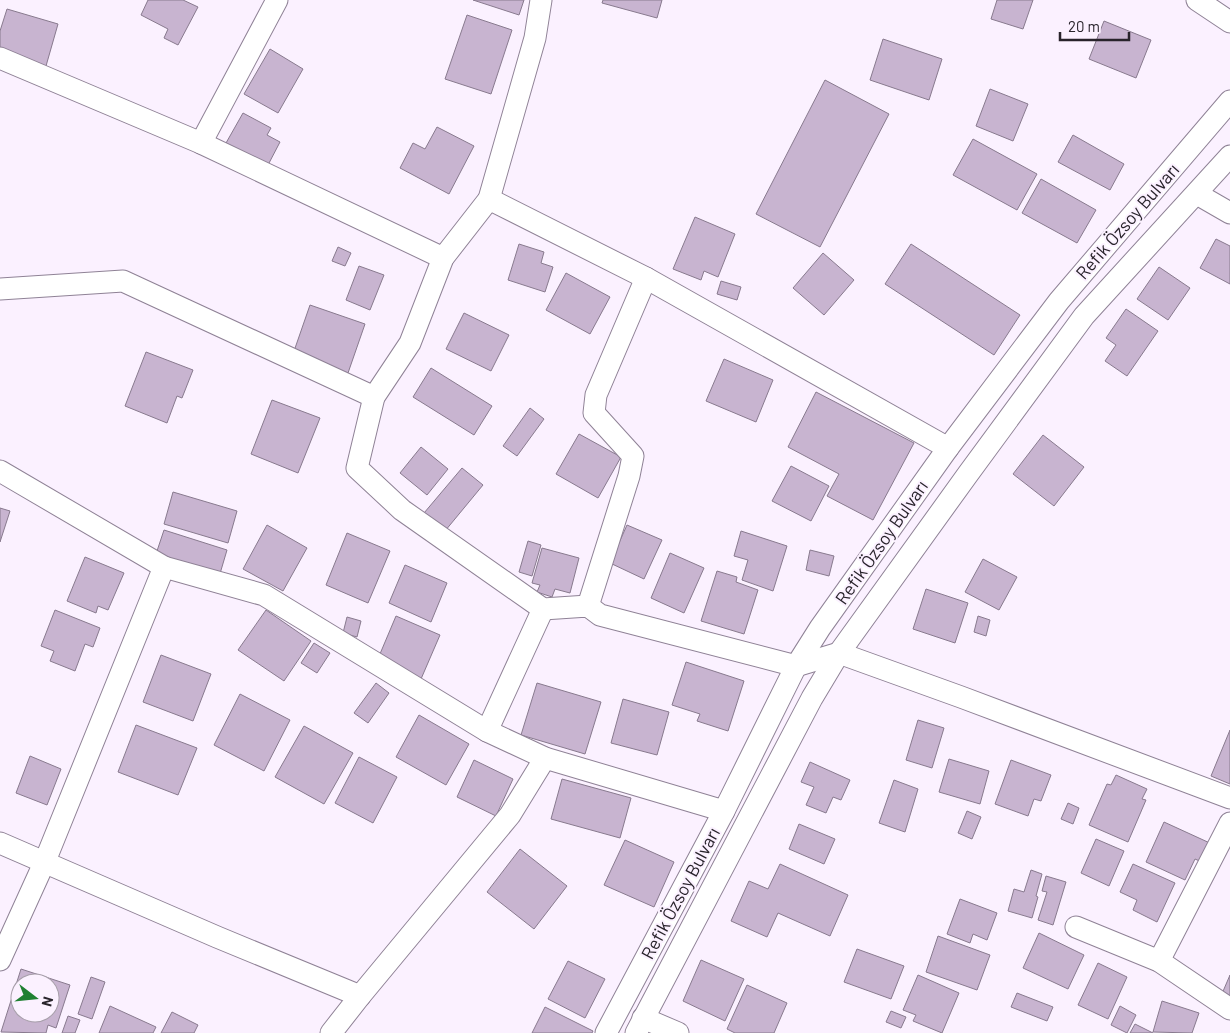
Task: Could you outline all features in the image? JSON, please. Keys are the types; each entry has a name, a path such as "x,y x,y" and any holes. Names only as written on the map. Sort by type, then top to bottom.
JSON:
{"street":[{"path":"201,144 277,0"},
{"path":"541,0 535,38 489,199 443,258 410,343 374,397 357,468 402,510 543,608 588,606 600,614 796,666 839,653 1230,798"},
{"path":"1197,0 1230,22"},
{"path":"0,58 201,144 443,258"},
{"name":"Refik Özsoy Bulvarı","path":"606,1033 724,811 796,666 820,628 948,448 1059,301 1230,101"},
{"name":"Refik Özsoy Bulvarı","path":"640,1026 812,698 839,653 1084,316 1198,194 1230,156"},
{"path":"1198,194 1230,213"},
{"path":"489,199 646,278 948,448"},
{"path":"588,606 629,476 633,456 594,413 596,395 646,278"},
{"path":"0,289 123,281 374,397"},
{"path":"0,470 164,567 264,596 487,731 545,758 724,811"},
{"path":"0,960 45,862 164,567"},
{"path":"487,731 543,608"},
{"path":"331,1033 510,816 545,758"},
{"path":"1159,961 1230,823"},
{"path":"0,843 217,937 360,996"},
{"path":"1076,927 1159,961 1230,1009"},
{"path":"640,1026 678,1033"}],"building":[{"path":"148,0 183,0 198,7 178,45 164,38 168,29 141,15"},
{"path":"473,0 524,0 519,15"},
{"path":"603,0 662,0 657,18 602,3"},
{"path":"997,0 1033,0 1023,29 991,19"},
{"path":"7,9 58,24 46,66 0,52 0,31"},
{"path":"467,15 512,30 491,94 445,79"},
{"path":"1104,21 1151,40 1136,78 1089,59"},
{"path":"883,39 942,59 929,100 870,80"},
{"path":"270,49 303,69 278,113 244,94"},
{"path":"825,80 889,114 820,247 756,214"},
{"path":"990,89 1028,104 1013,141 976,126"},
{"path":"243,113 271,128 267,135 280,142 268,165 226,143"},
{"path":"437,127 474,146 449,194 400,168 413,143 425,149"},
{"path":"1073,135 1124,164 1110,190 1058,162"},
{"path":"973,139 1037,174 1017,210 953,175"},
{"path":"1041,179 1096,210 1077,243 1022,213"},
{"path":"695,217 735,234 718,277 704,271 701,280 673,269"},
{"path":"1216,239 1230,246 1230,284 1200,268"},
{"path":"519,244 544,252 541,263 553,267 545,292 508,280"},
{"path":"911,244 1020,315 994,355 885,284"},
{"path":"338,247 351,253 345,266 332,261"},
{"path":"823,253 854,280 824,315 793,288"},
{"path":"359,266 384,275 370,310 346,300"},
{"path":"1159,267 1190,288 1168,320 1137,299"},
{"path":"566,273 610,297 590,334 546,310"},
{"path":"721,281 741,287 737,300 717,294"},
{"path":"310,305 365,324 348,373 293,354"},
{"path":"1126,309 1158,331 1127,376 1105,361 1116,345 1106,338"},
{"path":"464,313 509,335 491,371 446,349"},
{"path":"146,352 193,370 182,398 177,396 167,423 125,406"},
{"path":"724,359 773,380 756,422 706,401"},
{"path":"431,368 492,406 474,435 413,397"},
{"path":"816,392 914,443 873,520 827,496 839,474 788,447"},
{"path":"272,400 320,418 298,473 251,454"},
{"path":"530,408 544,419 517,456 503,446"},
{"path":"579,434 621,457 598,498 556,474"},
{"path":"1043,435 1084,467 1054,506 1013,474"},
{"path":"421,447 448,469 427,495 400,473"},
{"path":"791,466 829,486 811,521 772,501"},
{"path":"462,468 483,485 445,531 424,513"},
{"path":"173,492 237,511 228,543 164,524"},
{"path":"0,508 10,511 0,542"},
{"path":"267,525 307,548 283,591 243,569"},
{"path":"627,525 662,540 644,579 610,563"},
{"path":"164,530 227,550 219,577 155,557"},
{"path":"741,531 787,546 773,591 742,580 748,560 734,556"},
{"path":"347,533 390,551 368,603 326,585"},
{"path":"528,541 541,545 532,576 519,572"},
{"path":"542,548 579,558 570,593 555,589 552,597 537,592 540,585 532,583"},
{"path":"810,550 834,556 829,576 806,570"},
{"path":"670,553 704,568 684,613 651,598"},
{"path":"85,557 124,573 108,610 98,606 96,613 67,601"},
{"path":"983,559 1017,577 999,610 965,592"},
{"path":"405,565 447,583 431,622 389,603"},
{"path":"717,571 737,577 736,582 758,590 744,634 701,621"},
{"path":"926,589 968,603 955,643 913,629"},
{"path":"55,610 100,628 93,647 85,644 75,671 50,661 54,651 41,646"},
{"path":"266,610 311,641 284,681 238,650"},
{"path":"396,616 440,635 421,679 377,661"},
{"path":"978,616 990,620 986,636 974,632"},
{"path":"347,617 361,621 357,637 343,633"},
{"path":"314,643 330,653 317,673 301,663"},
{"path":"161,655 211,674 193,721 143,702"},
{"path":"686,662 744,681 728,731 697,721 700,714 672,705"},
{"path":"376,683 389,693 368,723 354,713"},
{"path":"537,683 601,702 585,754 521,735"},
{"path":"240,694 290,720 264,771 214,745"},
{"path":"623,699 669,712 657,755 611,743"},
{"path":"419,715 469,744 446,785 396,757"},
{"path":"918,720 944,728 932,768 906,760"},
{"path":"136,725 197,748 178,795 118,772"},
{"path":"304,726 353,753 324,804 275,777"},
{"path":"1230,730 1230,784 1211,776"},
{"path":"30,756 61,769 47,805 16,793"},
{"path":"359,757 397,777 373,823 335,803"},
{"path":"949,759 989,771 980,804 939,792"},
{"path":"474,760 513,779 496,816 457,797"},
{"path":"1011,760 1051,775 1041,801 1034,799 1028,816 995,804"},
{"path":"810,762 850,780 841,800 833,797 826,813 806,805 814,787 801,782"},
{"path":"1116,775 1147,789 1142,799 1146,800 1128,842 1089,825 1107,784 1111,785"},
{"path":"562,779 631,798 620,838 551,819"},
{"path":"894,780 918,789 905,832 879,823"},
{"path":"1068,803 1079,808 1073,824 1061,819"},
{"path":"967,811 981,817 972,839 958,833"},
{"path":"1164,822 1212,844 1204,863 1195,859 1185,880 1146,862"},
{"path":"799,824 835,839 824,864 789,849"},
{"path":"1096,839 1124,851 1109,886 1081,873"},
{"path":"625,840 674,862 654,907 604,885"},
{"path":"520,849 567,886 534,929 487,892"},
{"path":"780,864 848,895 830,936 778,913 767,937 731,921 749,881 768,889"},
{"path":"1133,864 1175,883 1157,922 1133,910 1137,900 1120,892"},
{"path":"1031,870 1042,874 1032,918 1008,911 1014,889 1024,892"},
{"path":"1046,876 1066,882 1053,925 1038,920 1047,892 1042,891"},
{"path":"960,899 997,913 987,940 973,934 970,943 947,934"},
{"path":"1039,933 1084,955 1068,989 1023,968"},
{"path":"938,936 990,955 977,990 926,972"},
{"path":"857,949 904,966 891,999 844,982"},
{"path":"701,960 744,979 725,1021 683,1001"},
{"path":"568,961 605,979 585,1018 548,999"},
{"path":"1098,963 1127,977 1108,1019 1078,1005"},
{"path":"21,969 33,973 20,973"},
{"path":"918,975 959,993 942,1033 913,1021 916,1015 903,1010"},
{"path":"1230,975 1230,1000 1221,996"},
{"path":"91,977 105,982 92,1019 78,1014"},
{"path":"60,982 70,985 60,1016"},
{"path":"747,985 787,1003 774,1033 735,1033 727,1029"},
{"path":"1017,993 1053,1007 1047,1021 1011,1007"},
{"path":"1162,1001 1199,1013 1192,1033 1153,1032"},
{"path":"10,1004 10,1023 58,1023 56,1028 48,1025 46,1033 1,1032"},
{"path":"110,1006 156,1027 153,1033 99,1033"},
{"path":"1120,1006 1136,1015 1127,1033 1111,1025"},
{"path":"545,1007 593,1031 592,1033 532,1033"},
{"path":"891,1011 906,1017 901,1028 886,1022"},
{"path":"172,1012 198,1025 194,1033 161,1033"},
{"path":"68,1016 80,1020 75,1033 62,1033"},
{"path":"1135,1024 1153,1033 1130,1033"}]}
